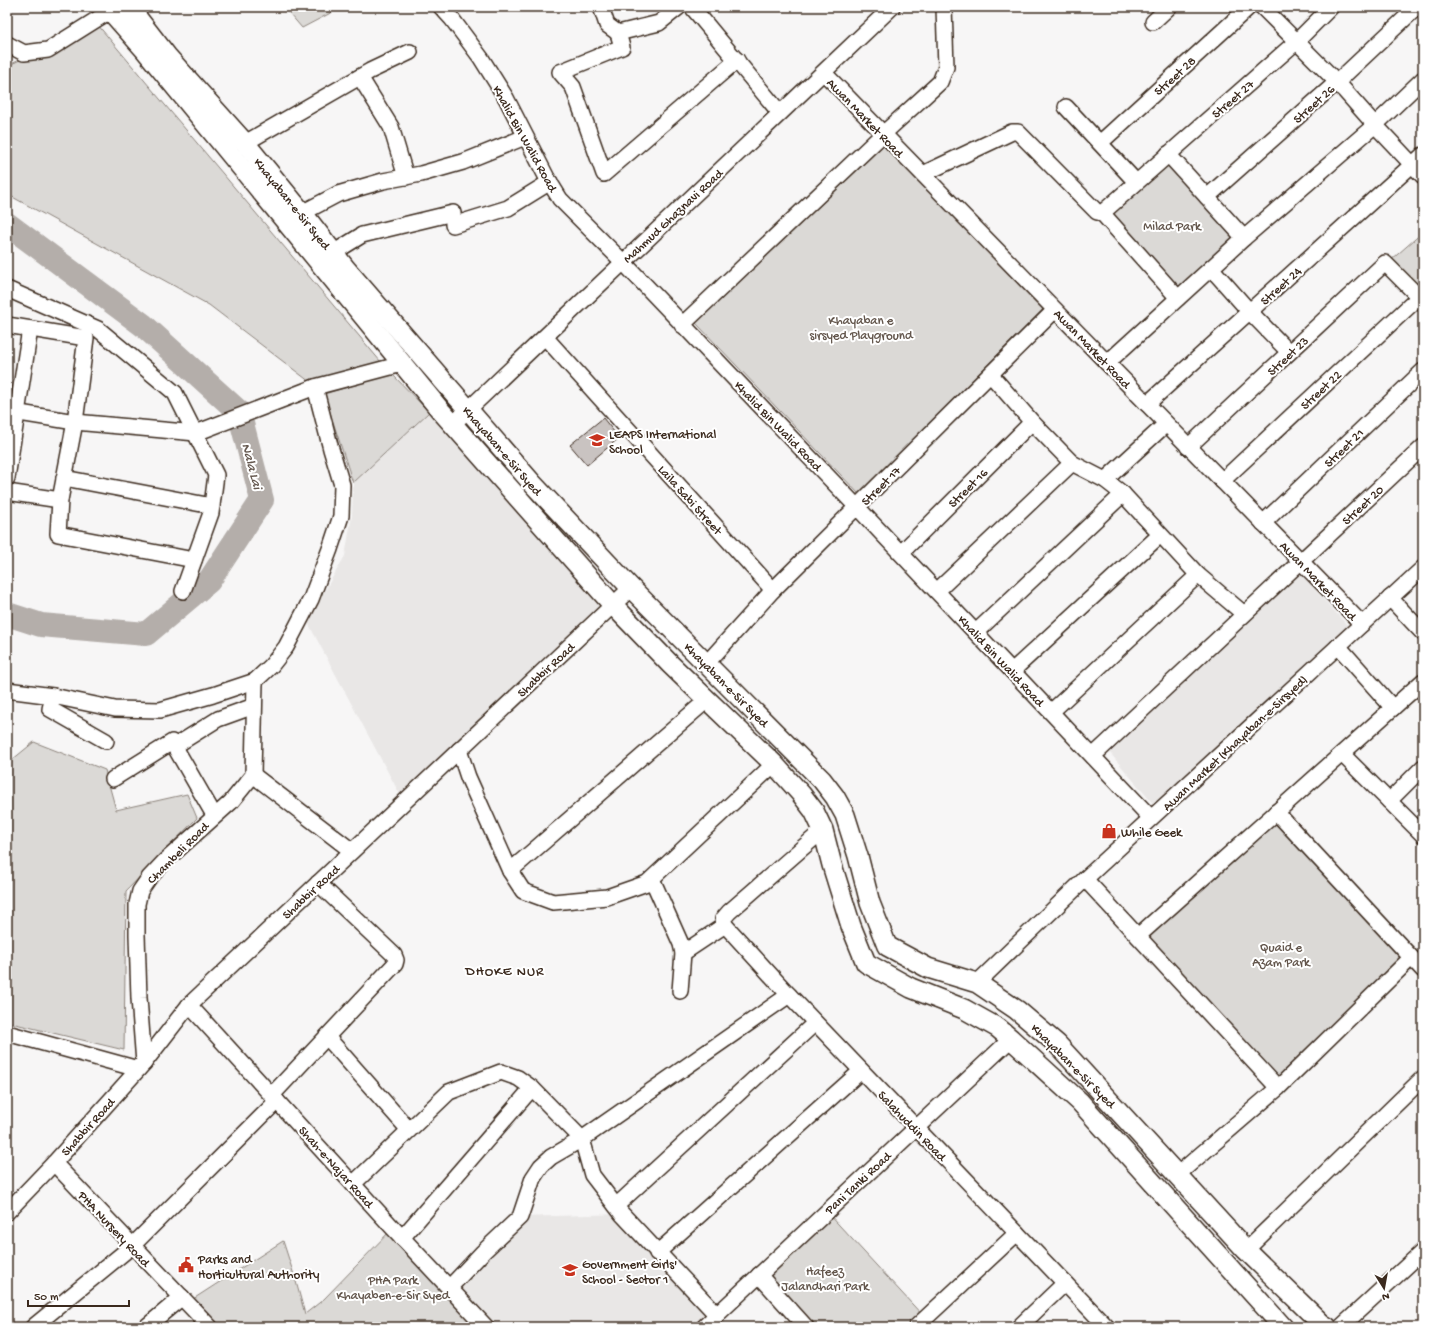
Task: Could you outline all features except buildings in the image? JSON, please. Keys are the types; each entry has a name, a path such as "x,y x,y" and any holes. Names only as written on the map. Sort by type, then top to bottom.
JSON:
{"main road":[{"name":"Khayaban-e-Sir Syed","path":"129,7 167,56 245,143 302,212 346,269 532,483 631,588 822,780 835,797 845,815 858,856 870,903 887,946 928,968 977,983 1017,1010 1057,1044 1246,1250 1323,1326"},
{"name":"Khayaban-e-Sir Syed","path":"108,9 145,50 402,364 453,424 613,605 774,764 801,794 814,811 823,830 851,926 866,963 911,988 964,1009 998,1028 1011,1038 1080,1102 1283,1327"}],"street":[{"path":"601,7 607,24 618,33 622,47 560,72 573,87 604,174 736,60"},
{"path":"618,33 659,23 679,7"},
{"path":"692,7 780,113"},
{"name":"Mahmud Ghaznavi Road","path":"453,424 892,7"},
{"path":"682,324 940,82 946,67 944,7"},
{"path":"1154,22 1169,7"},
{"name":"Street 28","path":"1100,143 1249,7"},
{"path":"1262,7 1337,82 1375,125 1418,160 1423,176"},
{"name":"Street 27","path":"1102,213 1296,42 1331,7"},
{"name":"Street 26","path":"1207,198 1337,82 1417,7"},
{"name":"Khalid Bin Walid Road","path":"445,8 481,58 506,98 560,199 623,262 901,553 1151,818"},
{"path":"7,44 24,53 48,50 108,9"},
{"path":"245,143 360,77 410,52"},
{"name":"Awan Market Road","path":"824,73 1362,624"},
{"path":"360,77 391,127 406,177"},
{"path":"1107,363 1244,238 1375,125 1423,79"},
{"path":"1066,107 1136,182"},
{"path":"923,174 1012,132 1018,132 1097,212 1102,213 1178,298"},
{"path":"302,212 338,194 383,180 421,174 463,162 525,136"},
{"path":"1168,154 1244,238"},
{"name":"Street 24","path":"1147,404 1418,160"},
{"path":"333,253 362,235 453,213 453,225 508,208 550,182"},
{"name":"Street 23","path":"1188,446 1385,263 1421,299"},
{"path":"1211,268 1250,312 1289,352"},
{"path":"7,289 98,329 175,393 202,431 216,475 211,513 183,591"},
{"name":"Street 22","path":"1222,481 1421,299"},
{"name":"Street 17","path":"707,663 773,590 1055,310"},
{"path":"7,325 86,338 75,422 60,500 58,534 194,560"},
{"path":"7,478 12,412 30,329"},
{"name":"Laila Sabi Street","path":"545,337 773,590"},
{"path":"12,412 75,422 202,431 311,388 402,364"},
{"name":"Street 21","path":"1263,523 1423,371"},
{"path":"990,375 1032,422 1072,463 1105,480 1123,494 1198,575 1244,614"},
{"path":"8,692 53,696 115,709 160,710 213,695 255,680 271,666 286,647 310,599 330,549 341,516 342,485 311,388"},
{"name":"Street 16","path":"901,553 1032,422"},
{"path":"1105,480 1166,424"},
{"name":"Street 20","path":"1093,756 1423,447"},
{"path":"937,591 1072,463"},
{"path":"64,478 212,506"},
{"path":"7,492 60,500"},
{"path":"976,632 1123,494"},
{"path":"1012,671 1160,535"},
{"name":"Awan Market (Khayaban-e-Sirsyed)","path":"977,983 1084,879 1423,568"},
{"path":"1052,712 1198,575"},
{"name":"Shabbir Road","path":"7,1212 54,1163 141,1066 189,1005 631,588"},
{"path":"1390,598 1423,633"},
{"path":"1338,646 1393,708"},
{"path":"255,680 253,775 352,851"},
{"path":"1138,936 1423,681"},
{"path":"53,696 50,709 106,740"},
{"path":"510,871 708,700"},
{"path":"175,746 218,719 254,706"},
{"path":"113,779 172,742 214,815"},
{"path":"459,750 468,777 510,871 523,891 552,902 607,897 647,882 774,764"},
{"path":"1342,754 1423,835"},
{"path":"1389,801 1423,767"},
{"name":"Chambeli Road","path":"141,1066 137,936 137,904 140,891 149,878 165,861 214,815 231,802 253,775"},
{"path":"1276,812 1423,970"},
{"path":"683,953 724,922 823,830"},
{"path":"652,878 679,939 683,953 680,991"},
{"path":"1084,879 1278,1088"},
{"path":"33,1327 132,1246 275,1098 327,1037 395,964 396,960 394,955 318,883"},
{"name":"Salahuddin Road","path":"724,922 815,1023 1107,1327"},
{"path":"1176,1175 1278,1088 1412,958"},
{"path":"450,1287 483,1252 520,1217 533,1178 541,1166 551,1157 582,1139 789,995"},
{"name":"Shah-e-Najar Road","path":"189,1005 402,1238 450,1287 484,1326"},
{"path":"616,1206 815,1023"},
{"path":"7,1033 141,1066"},
{"path":"327,1037 409,1130"},
{"name":"Pani Tanki Road","path":"704,1327 1011,1038"},
{"path":"657,1252 861,1071"},
{"path":"353,1184 449,1092 501,1072 518,1078 532,1088 582,1139 592,1175 627,1221 717,1315"},
{"path":"1246,1250 1423,1078"},
{"path":"402,1238 532,1088"},
{"name":"PHA Nursery Road","path":"54,1163 210,1327"},
{"path":"916,1327 1017,1233"},
{"path":"1341,1327 1423,1251"},
{"path":"759,1275 806,1327"},
{"path":"1019,1327 1065,1283"},
{"path":"146,1327 182,1297"}],"shaded area":[{"path":"436,405 613,605 404,802 307,621 345,556 352,515 353,483"},
{"path":"1299,572 1349,627 1155,806 1110,753"},
{"name":"Government Girls' School - Sector 1","path":"622,1214 717,1315 704,1327 487,1327 450,1287 520,1217"}],"green space":[{"path":"284,7 342,7 302,28"},
{"path":"97,24 386,368 314,385 209,305 7,194 7,66"},
{"name":"Khayaban e sirsyed Playground","path":"884,145 1043,309 859,494 696,323"},
{"name":"Milad Park","path":"1166,161 1237,237 1179,291 1106,214"},
{"path":"1423,232 1423,297 1390,261"},
{"path":"392,374 429,412 353,483 324,394"},
{"path":"34,742 105,770 116,810 187,794 197,818 126,891 124,1050 7,1022 7,934 9,918 7,917 7,764"},
{"name":"Quaid e Azam Park","path":"1276,812 1411,958 1278,1088 1138,936"},
{"name":"Hafeez Jalandhari Park","path":"827,1212 925,1318 916,1327 806,1327 759,1275"},
{"name":"PHA Park Khayaben-e-Sir Syed","path":"393,1228 481,1327 211,1327 187,1303 283,1241 305,1314 324,1299"}],"waterway":[{"name":"Nala Lai","path":"7,224 143,325 239,412 262,500 209,581 146,634 41,625 7,614"}],"place":[{"name":"LEAPS International School","path":"597,440"},
{"name":"While Geek","path":"1109,831"},
{"name":"Parks and Horticultural Authority","path":"186,1265"},
{"name":"Government Girls' School - Sector 1","path":"570,1270"}],"district":[{"name":"DHOKE NUR","path":"505,970"}]}
